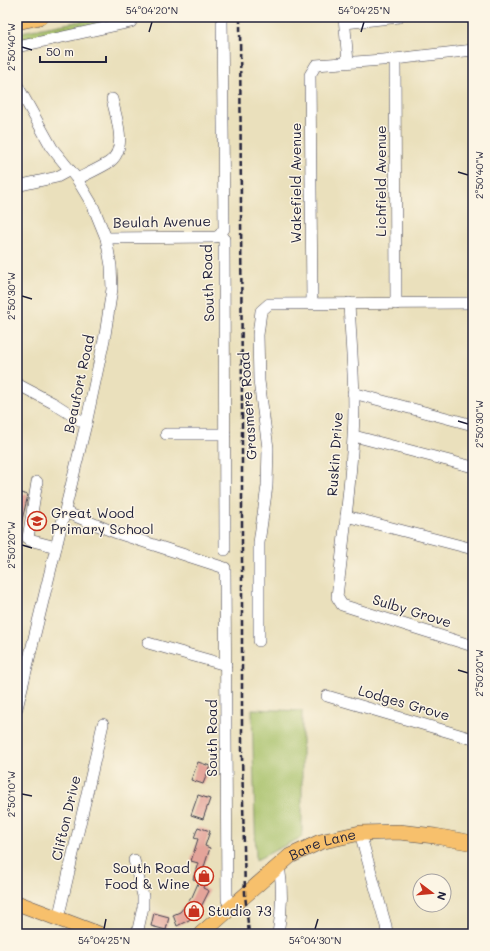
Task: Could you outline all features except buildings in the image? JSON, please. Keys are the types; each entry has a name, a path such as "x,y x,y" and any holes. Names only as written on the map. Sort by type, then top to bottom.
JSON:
{"main road":[{"path":"17,22 40,17"},
{"name":"Bare Lane","path":"201,934 290,856 320,842 360,833 399,832 435,836 473,843"},
{"path":"17,903 99,934"}],"street":[{"name":"South Road","path":"222,17 224,228 219,236 224,239 225,550"},
{"path":"399,17 344,20 348,62 395,59 473,50"},
{"path":"17,47 131,22"},
{"name":"Lichfield Avenue","path":"395,59 396,304"},
{"name":"Wakefield Avenue","path":"312,303 310,75 316,65 348,62"},
{"name":"Beaufort Road","path":"17,85 52,148 73,175 93,206 106,238 111,266 112,290 105,335 86,424 17,708"},
{"path":"17,186 73,175 109,162 119,150 120,139 112,99"},
{"name":"Beulah Avenue","path":"106,238 215,238 219,236"},
{"name":"Ruskin Drive","path":"342,605 337,597 354,436 349,303"},
{"name":"Grasmere Road","path":"259,641 259,543 267,486 268,448 259,381 258,335 261,311 269,304 473,303"},
{"path":"17,384 53,403 86,424"},
{"path":"353,393 473,425"},
{"path":"166,434 225,434"},
{"path":"354,436 473,467"},
{"path":"38,482 28,538 33,542 56,547"},
{"name":"South Road","path":"65,512 114,532 225,568 227,900 231,908"},
{"path":"346,516 473,549"},
{"name":"Sulby Grove","path":"342,605 473,646"},
{"path":"148,643 226,665"},
{"name":"Lodges Grove","path":"327,696 473,739"},
{"name":"Clifton Drive","path":"58,918 103,724"},
{"path":"360,833 388,934"},
{"path":"134,860 143,901 137,934"},
{"path":"278,934 282,904 282,880 279,865"}],"green space":[{"path":"103,17 136,17 17,42 21,32"},
{"path":"252,709 302,711 302,837 256,860"}],"railway":[{"path":"240,17 242,755 245,894 249,934"}],"place":[{"name":"Great Wood Primary School","path":"37,521"},
{"name":"South Road Food & Wine","path":"204,876"},
{"name":"Studio 73","path":"194,911"}]}
